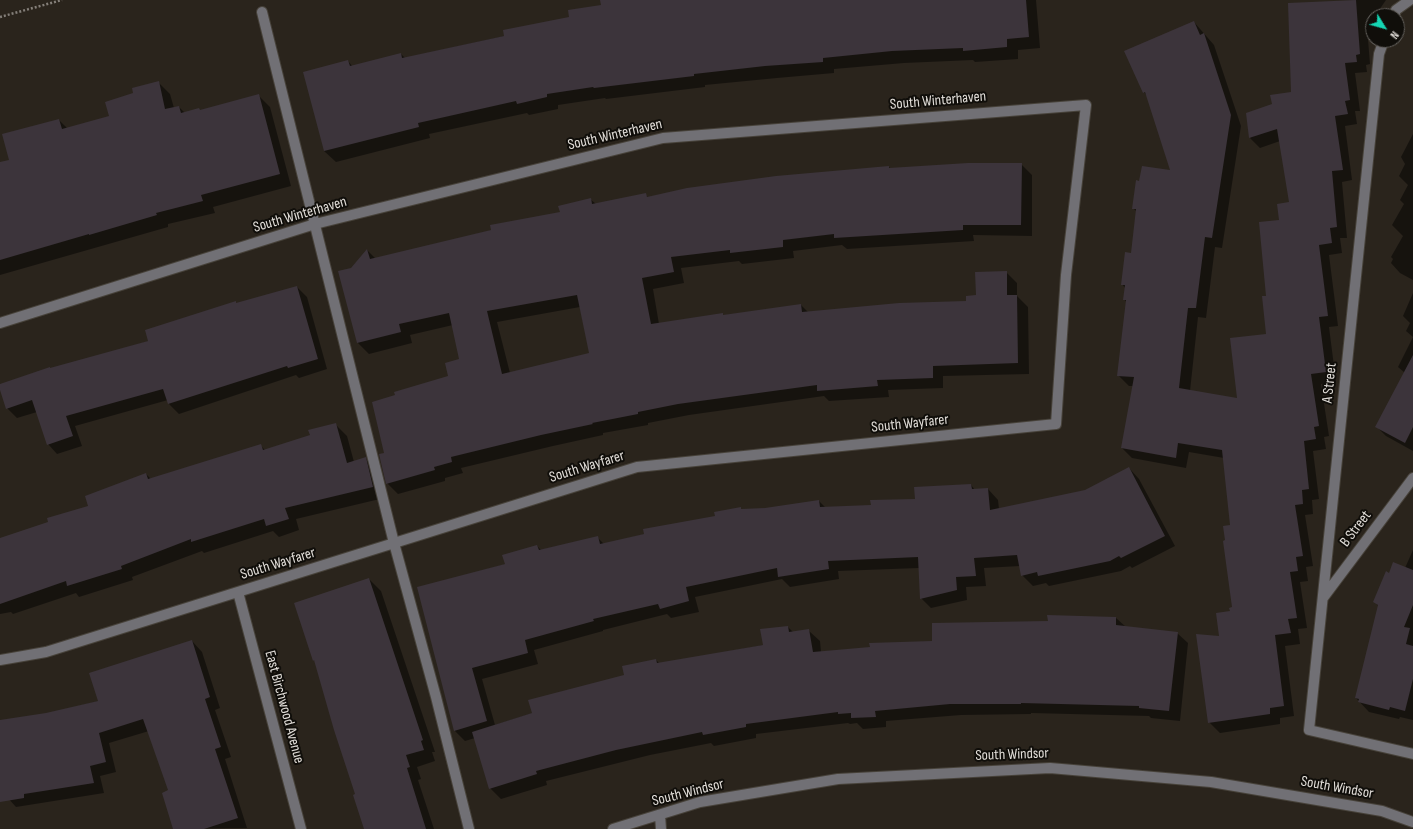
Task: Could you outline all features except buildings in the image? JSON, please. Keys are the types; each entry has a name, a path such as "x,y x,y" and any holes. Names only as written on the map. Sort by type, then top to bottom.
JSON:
{"street":[{"path":"1401,8 1410,0"},
{"path":"262,12 394,543 436,697 468,829"},
{"name":"A Street","path":"1381,48 1379,54 1309,730 1413,754"},
{"name":"South Winterhaven","path":"0,323 315,224 663,138 1086,105 1066,275"},
{"name":"South Wayfarer","path":"0,660 46,652 637,467 1056,424 1066,275"},
{"name":"B Street","path":"1323,598 1413,478"},
{"name":"East Birchwood Avenue","path":"238,592 301,829"},
{"name":"South Windsor","path":"613,829 700,802 838,779 1050,768 1211,782 1382,812 1413,822"},
{"path":"660,815 661,829"}],"path":[{"path":"0,17 62,0"}]}
